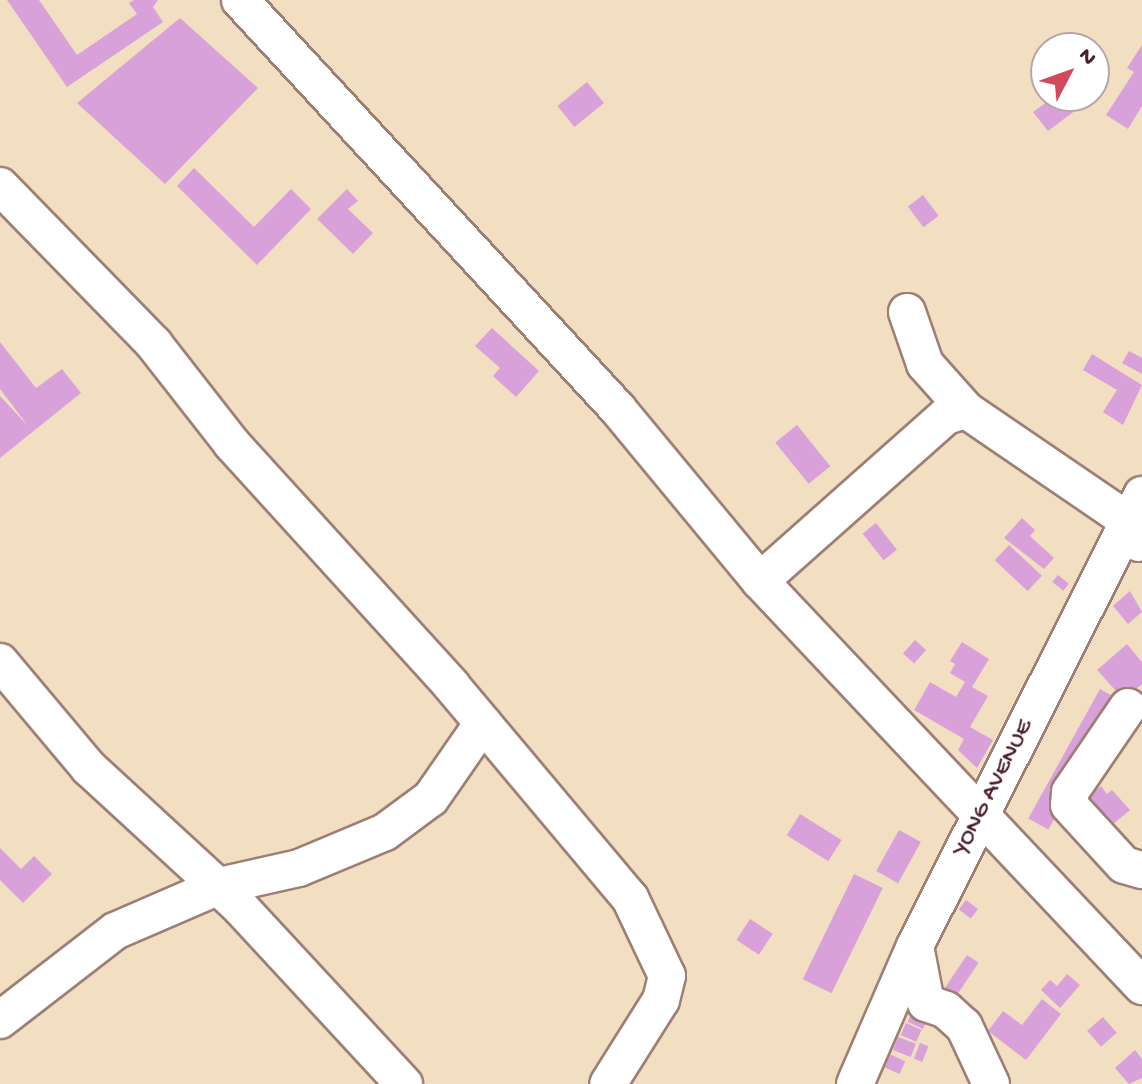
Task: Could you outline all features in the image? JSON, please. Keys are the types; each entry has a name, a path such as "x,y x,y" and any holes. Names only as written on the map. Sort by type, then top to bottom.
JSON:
{"street":[{"path":"240,0 617,408 760,581 1142,986"},
{"path":"0,186 154,344 232,444 483,723 630,898 661,956 667,976 661,1000 608,1084"},
{"path":"907,312 925,364 966,410 1138,522"},
{"path":"760,581 946,416 966,410"},
{"name":"YONG AVENUE","path":"855,1084 915,946 981,814 1138,522"},
{"path":"0,662 89,768 219,886 404,1084"},
{"path":"1128,707 1070,792 1069,805 1124,865 1142,870"},
{"path":"0,1020 115,931 219,886 299,868 385,832 431,798 483,723"},
{"path":"915,946 926,1003 946,1010 964,1026 991,1084"}],"building":[{"path":"7,0 39,0 77,55 137,14 129,3 134,0 158,0 153,7 163,22 67,87"},
{"path":"180,18 258,88 165,184 77,103"},
{"path":"1142,45 1142,106 1128,129 1106,115 1134,72 1127,68"},
{"path":"587,82 604,103 574,127 557,106"},
{"path":"1033,112 1073,112 1048,131"},
{"path":"194,168 254,227 291,189 311,209 257,265 177,186"},
{"path":"347,189 358,201 348,209 373,233 353,254 317,219"},
{"path":"923,195 939,216 923,227 908,206"},
{"path":"492,328 539,371 516,397 493,376 500,368 475,346"},
{"path":"0,342 36,388 62,369 81,393 0,458 0,396 28,426 0,389"},
{"path":"1129,351 1142,358 1142,374 1122,363"},
{"path":"1092,354 1142,385 1123,425 1103,412 1117,390 1083,370"},
{"path":"797,425 830,466 809,484 775,443"},
{"path":"1022,518 1035,530 1030,536 1054,558 1044,569 1004,538"},
{"path":"876,523 897,550 884,560 863,533"},
{"path":"1009,545 1042,576 1028,591 995,560"},
{"path":"1058,575 1069,584 1063,591 1052,582"},
{"path":"1130,591 1142,612 1128,624 1113,606"},
{"path":"915,640 926,650 914,663 903,653"},
{"path":"962,642 989,659 972,687 988,696 970,727 993,740 977,768 958,750 964,739 914,710 930,682 956,697 965,682 950,673 955,664 950,661"},
{"path":"1127,644 1142,662 1142,684 1124,700 1097,670"},
{"path":"1100,689 1120,700 1048,830 1028,818"},
{"path":"1101,786 1107,794 1112,790 1130,810 1112,825 1088,798"},
{"path":"800,814 842,840 828,861 787,835"},
{"path":"899,830 921,842 898,883 876,871"},
{"path":"0,848 21,869 34,856 52,874 23,903 0,880"},
{"path":"854,874 883,888 831,993 803,979"},
{"path":"966,900 978,909 971,919 959,910"},
{"path":"750,919 773,934 759,955 736,940"},
{"path":"967,955 979,963 954,999 942,991"},
{"path":"1067,974 1080,985 1060,1008 1041,990 1050,980 1057,986"},
{"path":"1042,999 1061,1014 1026,1060 988,1031 1003,1011 1022,1025"},
{"path":"913,1010 928,1017 923,1029 908,1022"},
{"path":"1103,1017 1117,1033 1101,1047 1087,1031"},
{"path":"906,1023 922,1030 916,1042 901,1035"},
{"path":"898,1037 916,1044 911,1057 893,1050"},
{"path":"920,1043 928,1046 922,1062 914,1059"},
{"path":"1135,1050 1142,1059 1142,1078 1129,1084 1115,1068"},
{"path":"887,1053 905,1061 900,1074 881,1066"}]}
